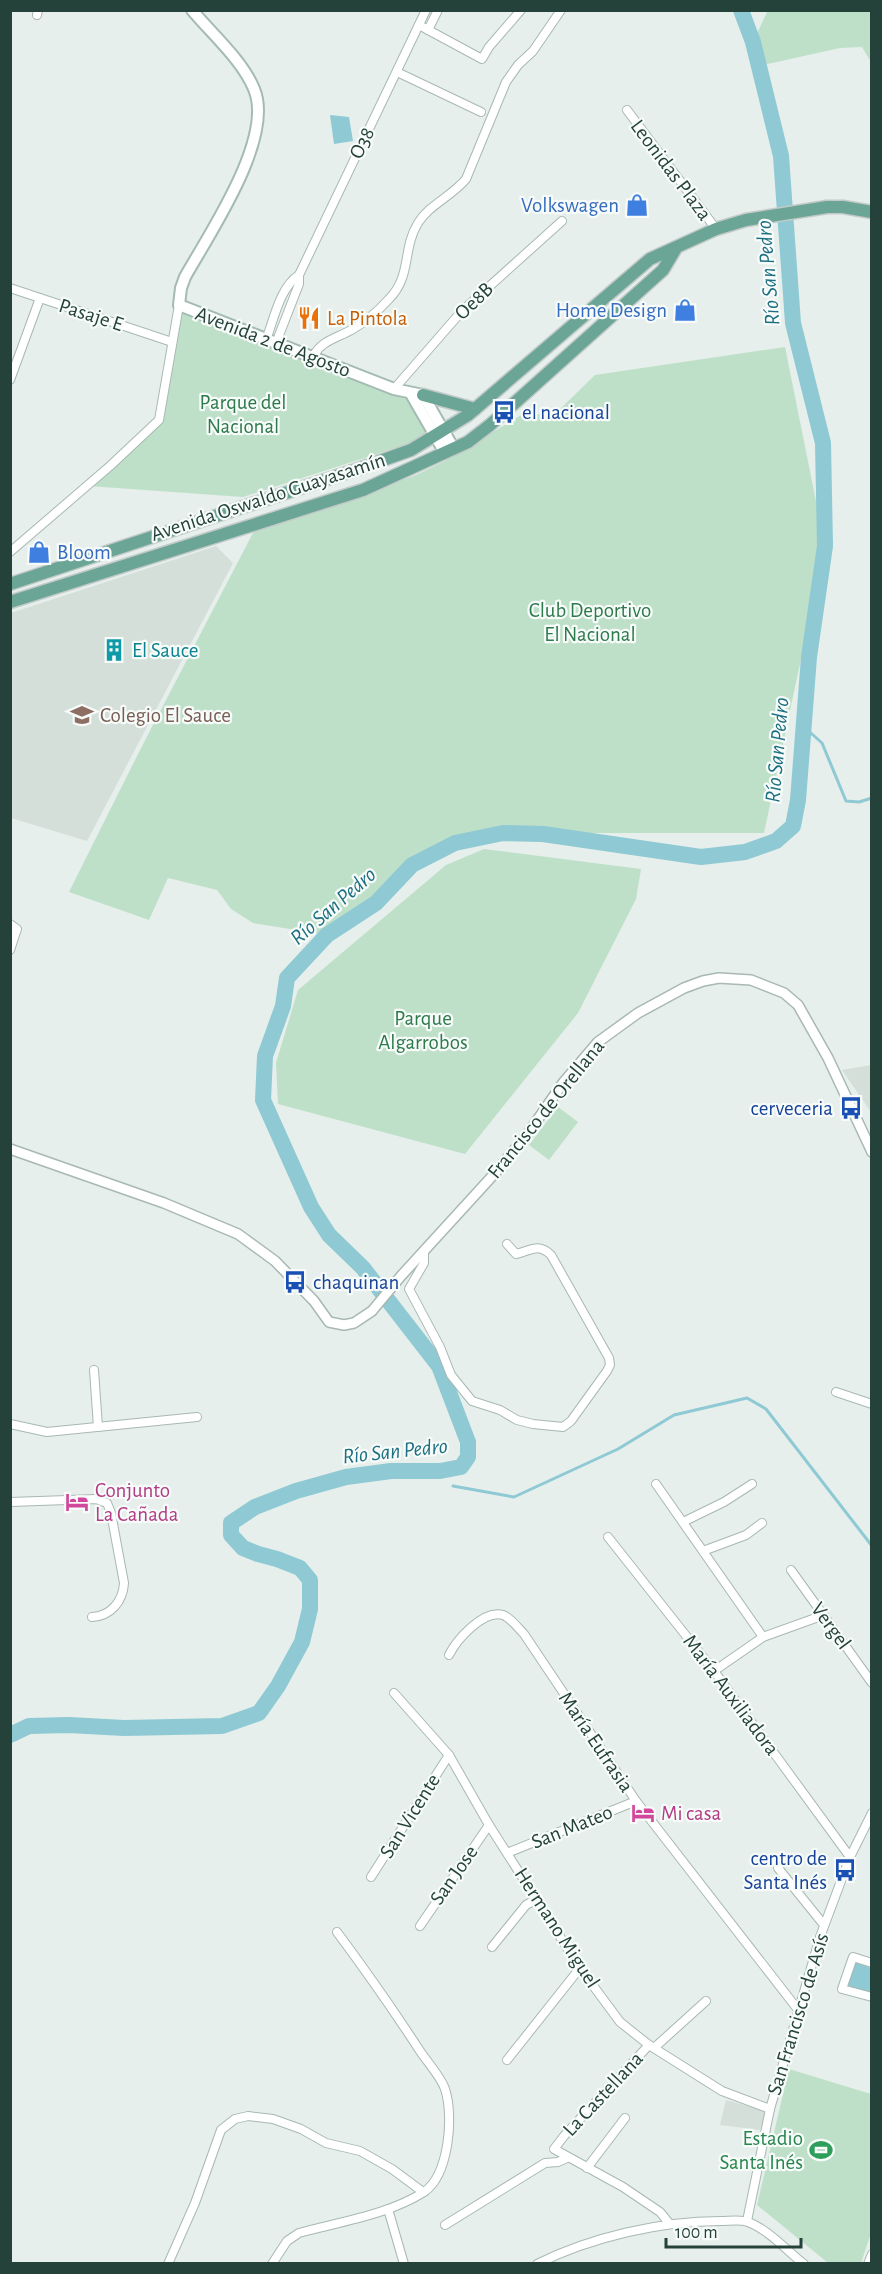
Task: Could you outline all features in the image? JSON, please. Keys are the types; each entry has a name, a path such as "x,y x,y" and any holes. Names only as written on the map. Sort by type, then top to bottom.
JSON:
{"main road":[{"name":"Avenida 2 de Agosto","path":"192,10 249,78 256,92 259,110 251,152 229,200 185,277 179,305 394,389 417,394"},
{"name":"Avenida Oswaldo Guayasamín","path":"10,584 411,450 475,409 650,259 716,229 746,220 827,207 872,212"},
{"name":"Avenida Oswaldo Guayasamín","path":"10,602 363,490 468,442 490,425 663,270 676,248"},
{"path":"417,394 475,409"},
{"path":"417,394 449,451"}],"street":[{"name":"O38","path":"271,341 299,284 299,275 426,10"},
{"path":"428,30 438,10"},
{"path":"419,25 482,58 521,10"},
{"path":"313,357 320,345 361,324 397,291 403,280 408,249 417,225 424,215 458,189 465,179 506,82 518,65 533,51 561,10"},
{"path":"397,72 481,112"},
{"name":"Leonidas Plaza","path":"627,110 716,229"},
{"name":"Oe8B","path":"394,389 462,311 562,221"},
{"name":"Pasaje E","path":"10,288 172,342"},
{"path":"10,380 40,298"},
{"path":"12,548 110,466 159,420 179,305"},
{"path":"10,924 17,929 10,950"},
{"name":"Francisco de Orellana","path":"10,1149 164,1203 238,1234 275,1262 314,1301 329,1322 344,1325 354,1323 373,1310 400,1277 496,1172 529,1132 563,1083 598,1042 638,1013 684,988 703,981 719,978 751,980 784,993 798,1005 828,1058 872,1152"},
{"path":"424,1252 424,1263 409,1289 440,1347 451,1375 460,1388 472,1401 500,1410 517,1420 532,1425 564,1427 572,1421 607,1371 610,1365 609,1358 551,1255 543,1248 537,1247 516,1254 507,1244"},
{"path":"94,1370 98,1427"},
{"path":"836,1392 872,1404"},
{"path":"10,1424 47,1432 197,1417"},
{"path":"656,1484 763,1637"},
{"path":"683,1522 724,1502 752,1484"},
{"path":"10,1502 96,1499 107,1503 111,1513 124,1583 123,1592 111,1611 104,1616 92,1617"},
{"path":"703,1551 746,1535 762,1523"},
{"name":"María Auxiliadora","path":"608,1537 714,1671 850,1857"},
{"name":"Vergel","path":"791,1570 872,1683"},
{"name":"María Eufrasia","path":"449,1655 459,1640 479,1621 498,1614 506,1616 524,1634 636,1801 799,2011"},
{"path":"714,1671 763,1637 824,1615"},
{"name":"Hermano Miguel","path":"393,1693 449,1755 489,1825 580,1968 620,2022 651,2047 723,2091 770,2109"},
{"name":"San Vicente","path":"371,1877 449,1755"},
{"name":"San Mateo","path":"507,1853 636,1801"},
{"name":"San Francisco de Asís","path":"747,2221 770,2109 824,1925 850,1857 872,1813"},
{"name":"San Jose","path":"420,1926 489,1825"},
{"path":"778,1868 824,1925"},
{"path":"492,1947 526,1905 537,1899"},
{"path":"272,2264 287,2241 299,2234 388,2209 423,2192 431,2185 442,2166 447,2142 448,2118 445,2089 384,1996 337,1932"},
{"path":"872,1963 853,1957 842,1989 872,1997"},
{"path":"507,2060 580,1968"},
{"path":"651,2047 706,2001"},
{"name":"La Castellana","path":"651,2047 554,2147 556,2152 623,2187 660,2212 669,2223"},
{"path":"168,2264 195,2203 221,2130 235,2119 248,2116 273,2118 301,2129 326,2143 360,2151 392,2169 423,2192"},
{"path":"587,2168 625,2118"},
{"path":"446,2225 545,2163 558,2162 567,2158"},
{"path":"388,2209 404,2264"},
{"path":"537,2264 555,2255 633,2230 669,2223 747,2221 804,2264"},
{"path":"868,2264 872,2254"}],"shaded area":[{"name":"Colegio El Sauce","path":"216,546 233,563 87,841 11,818 11,613"},
{"path":"872,1065 871,1112 842,1070"},
{"path":"726,2100 766,2111 760,2130 720,2125"}],"green space":[{"path":"768,10 871,11 871,62 862,47 840,48 759,66 753,42"},
{"name":"Parque del Nacional","path":"179,300 409,394 436,435 243,497 89,486 160,420"},
{"name":"Club Deportivo El Nacional","path":"785,347 825,546 764,833 503,833 455,843 412,865 376,903 327,935 253,923 231,909 217,890 168,878 149,920 69,892 254,531 317,512 416,475 447,460 521,415 556,413 595,375"},
{"name":"Parque Algarrobos","path":"484,849 641,869 636,899 578,1013 465,1154 278,1104 276,1063 298,990 446,865"},
{"path":"558,1107 578,1122 549,1160 529,1145"},
{"name":"Estadio Santa Inés","path":"789,2069 871,2094 871,2233 861,2263 828,2263 757,2205"}],"water":[{"path":"330,115 349,117 353,141 334,144"},
{"path":"852,1961 871,1968 871,1993 845,1985"}],"waterway":[{"name":"Río San Pedro","path":"10,1735 29,1726 69,1725 124,1728 222,1726 259,1713 278,1686 302,1642 310,1609 310,1580 300,1568 243,1548 231,1535 231,1523 255,1507 296,1491 346,1477 391,1471 440,1471 461,1467 468,1457 468,1442 439,1366 363,1268 329,1235 311,1207 263,1100 265,1056 283,1006 287,978 327,935 376,903 412,865 455,843 503,833 543,834 701,857 745,852 776,841 793,826 798,800 809,657 825,546 823,443 793,323 781,156 753,42 741,10"},
{"path":"803,726 822,743 846,801 859,802 872,798"},
{"path":"453,1486 514,1497 618,1449 674,1415 747,1398 766,1409 872,1546"}],"place":[{"name":"Volkswagen","path":"637,205"},
{"name":"Home Design","path":"685,310"},
{"name":"La Pintola","path":"309,318"},
{"name":"el nacional","path":"504,412"},
{"name":"Bloom","path":"39,552"},
{"name":"El Sauce","path":"114,650"},
{"name":"Colegio El Sauce","path":"82,715"},
{"name":"cerveceria","path":"851,1108"},
{"name":"chaquinan","path":"295,1282"},
{"name":"Conjunto La Cañada","path":"77,1502"},
{"name":"Mi casa","path":"643,1813"},
{"name":"centro de Santa Inés","path":"845,1870"},
{"name":"Estadio Santa Inés","path":"821,2150"}]}
